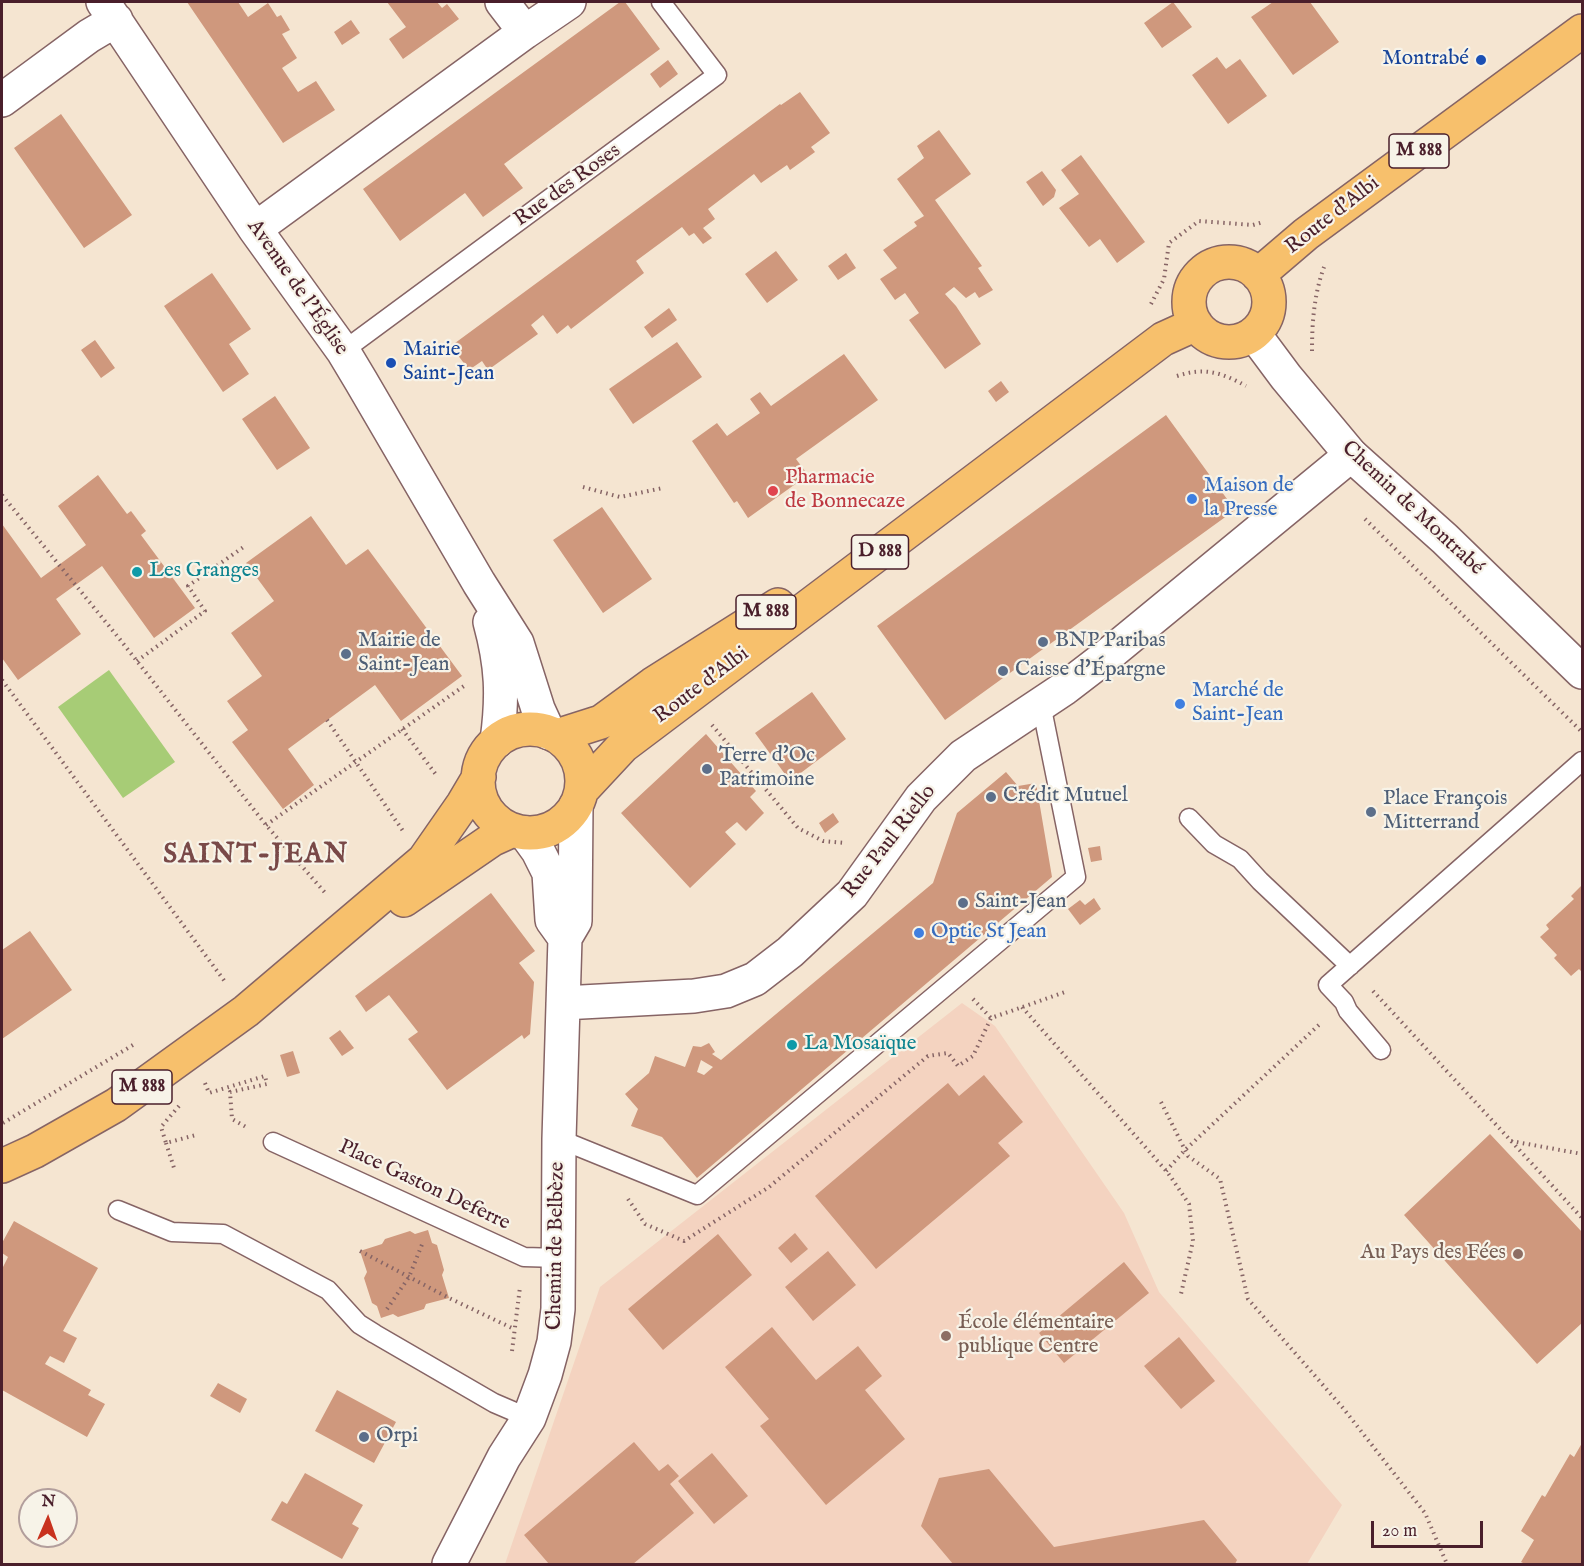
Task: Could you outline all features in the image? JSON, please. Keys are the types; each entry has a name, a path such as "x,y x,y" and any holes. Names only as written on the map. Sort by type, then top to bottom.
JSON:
{"main road":[{"name":"Route d'Albi","path":"1258,275 1306,234 1582,31"},
{"path":"1222,263 1236,263 1248,267 1258,275 1266,285 1269,305 1263,324 1254,334 1242,340 1229,342 1216,340 1204,333 1190,312 1189,298 1200,275 1210,267 1222,263"},
{"name":"Route d'Albi","path":"579,798 623,746 1162,339 1196,324"},
{"name":"Route d'Albi","path":"553,734 601,722 653,684 972,482"},
{"path":"538,730 553,734 574,754 580,765 579,798 560,824 548,830 519,832 494,819 486,809 481,799 478,777 482,760 497,741 516,731 538,730"},
{"name":"M 888","path":"2,1166 35,1151 116,1105 271,990 424,860 463,804 478,777"},
{"name":"M 888","path":"271,990 493,839 519,832"}],"street":[{"path":"502,2 525,32"},
{"path":"255,229 569,2"},
{"path":"2,100 89,36 109,11"},
{"name":"Avenue de l'Église","path":"109,11 255,229 343,351 479,583 517,643 538,709 553,734"},
{"name":"Chemin de Montrabé","path":"1254,334 1286,377 1351,455 1444,539 1582,672"},
{"name":"Rue Paul Riello","path":"563,1003 694,996 726,991 754,979 790,951 852,894 921,798 963,756 1041,704 1108,655 1351,455"},
{"name":"Avenue de l'Église","path":"479,583 498,649 502,679 501,716 497,741"},
{"name":"Chemin de Belbèze","path":"449,1564 504,1456 529,1418 554,1342 558,1309 559,1139 565,938 575,921 579,798"},
{"name":"Chemin de Belbèze","path":"519,832 538,851 549,873 552,920 565,938"}],"lane":[{"name":"Rue des Roses","path":"343,351 717,75 661,2"},
{"path":"559,1139 697,1195 1076,877 1041,704"},
{"path":"1381,1050 1328,985 1582,761"},
{"path":"1189,818 1214,844 1240,859 1260,881 1350,966"},
{"name":"Place Gaston Deferre","path":"273,1142 524,1257 559,1258"},
{"path":"118,1210 172,1232 223,1234 328,1290 358,1324 494,1403 529,1418"}],"path":[{"path":"1149,308 1164,279 1169,243 1199,221"},
{"path":"1198,370 1230,377 1250,388"},
{"path":"1325,476 1374,530 1468,619 1582,733"},
{"path":"583,487 620,497 663,488"},
{"path":"2,495 266,825 327,896"},
{"path":"137,662 205,611 188,586 245,546"},
{"path":"2,680 224,980 215,987"},
{"path":"266,825 469,683"},
{"path":"705,717 798,828 823,841 857,844 877,861"},
{"path":"327,720 409,839"},
{"path":"402,729 444,785"},
{"path":"1350,966 1582,1218"},
{"path":"1022,1007 1166,1170 1189,1204 1193,1241 1180,1294"},
{"path":"1166,1170 1329,1016"},
{"path":"2,1124 142,1040"},
{"path":"196,1087 203,1079 209,1093 266,1076 267,1084 230,1092 232,1119 273,1142"},
{"path":"1161,1101 1188,1156 1220,1179 1248,1299 1343,1408 1425,1513 1447,1564"},
{"path":"175,1171 161,1127 182,1103"},
{"path":"166,1143 196,1135"},
{"path":"1510,1141 1582,1154"},
{"path":"393,1299 409,1277 421,1246"},
{"path":"360,1251 514,1329"}],"shaded area":[{"path":"962,1003 995,1026 1124,1213 1159,1292 1342,1505 1307,1564 505,1564 600,1287"}],"green space":[{"path":"109,670 175,762 123,798 58,707"}],"building":[{"path":"187,2 238,2 248,17 268,3 277,17 281,15 290,30 282,34 297,58 282,68 298,92 316,81 335,110 283,143"},
{"path":"387,2 437,2 442,8 447,4 459,19 403,59 389,39 406,27"},
{"path":"620,2 625,2 660,49 504,164 523,188 483,217 465,193 400,241 363,189"},
{"path":"1173,2 1192,27 1162,48 1144,23"},
{"path":"1273,2 1310,2 1339,42 1293,75 1251,17"},
{"path":"351,20 360,33 342,45 334,32"},
{"path":"1217,57 1226,69 1240,59 1267,96 1228,124 1192,75"},
{"path":"668,60 678,74 660,88 650,74"},
{"path":"800,92 830,133 811,147 815,152 790,170 787,165 761,183 754,174 708,209 715,219 703,228 712,238 703,244 694,233 689,236 682,227 636,261 644,273 571,329 568,325 557,334 543,315 531,325 538,334 488,370 482,361 469,370 451,346 780,104"},
{"path":"61,114 132,215 84,248 14,148"},
{"path":"939,130 971,174 935,200 982,266 978,268 993,290 979,298 975,292 966,298 954,287 945,294 956,306 981,344 945,369 909,320 919,313 905,293 895,300 880,279 897,268 883,250 917,226 914,222 924,216 897,179 924,158 917,146"},
{"path":"1081,155 1145,242 1117,263 1100,239 1089,247 1059,208 1079,194 1061,170"},
{"path":"1042,171 1056,190 1054,197 1043,206 1026,182"},
{"path":"776,251 798,280 767,303 745,274"},
{"path":"846,253 856,268 838,280 828,266"},
{"path":"212,273 251,329 229,344 249,374 223,392 164,306"},
{"path":"669,308 677,320 652,338 644,327"},
{"path":"95,340 115,368 101,378 81,350"},
{"path":"677,342 702,377 633,424 609,389"},
{"path":"844,354 878,400 796,459 808,475 748,518 737,501 734,503 692,441 717,423 727,436 760,413 750,399 760,392 771,406"},
{"path":"1001,381 1009,392 996,402 988,391"},
{"path":"275,396 310,448 277,470 242,419"},
{"path":"1166,415 1235,510 945,720 877,626"},
{"name":"Les Granges","path":"98,475 127,514 131,511 146,531 141,535 195,608 154,638 102,566 56,599 81,634 18,680 2,658 2,524 41,578 86,545 58,506"},
{"path":"602,507 652,579 603,613 553,540"},
{"name":"Mairie de Saint-Jean","path":"311,516 346,565 368,549 462,676 401,721 375,685 288,749 314,785 283,809 232,742 248,730 227,701 262,676 231,633 274,601 246,563"},
{"path":"812,692 846,739 790,781 755,733"},
{"path":"706,734 756,791 750,797 764,813 746,831 737,822 725,832 736,844 690,888 621,813"},
{"path":"1006,772 1018,786 1036,783 1052,877 697,1178 662,1137 631,1126 638,1109 625,1094 649,1073 655,1056 685,1067 693,1046 701,1047 709,1043 715,1052 712,1054 721,1060 933,883 957,813","holes":["701,1060 713,1067 704,1075 697,1072"]},
{"path":"833,813 839,822 825,833 819,823"},
{"path":"1100,846 1102,860 1091,862 1088,848"},
{"path":"1582,885 1582,972 1579,969 1571,976 1554,958 1557,955 1540,937 1549,929 1546,925 1574,899 1571,896"},
{"path":"491,893 535,951 519,963 534,982 530,1034 524,1039 522,1035 447,1090 408,1039 418,1032 389,995 366,1012 355,996"},
{"path":"1094,898 1101,909 1080,925 1068,909 1080,900 1085,905"},
{"path":"30,931 72,990 2,1039 2,950"},
{"path":"340,1030 354,1048 342,1056 329,1038"},
{"path":"293,1051 300,1073 287,1077 280,1055"},
{"path":"984,1075 1023,1122 998,1143 1010,1156 876,1269 815,1196 948,1083 959,1096"},
{"path":"1490,1134 1582,1232 1582,1323 1537,1364 1404,1215"},
{"path":"14,1221 98,1268 63,1331 77,1338 64,1363 50,1356 45,1364 91,1390 88,1395 105,1404 87,1437 2,1390 2,1269 8,1257 2,1253 2,1243"},
{"path":"428,1230 432,1243 437,1245 449,1298 426,1304 424,1309 398,1317 393,1314 381,1318 377,1306 372,1303 364,1278 367,1272 360,1251 382,1244 385,1239 410,1231 415,1234"},
{"path":"795,1233 808,1249 791,1263 778,1248"},
{"path":"718,1234 752,1275 663,1350 628,1309"},
{"path":"828,1251 856,1285 813,1321 785,1287"},
{"path":"1124,1262 1149,1293 1064,1363 1039,1333"},
{"path":"772,1327 816,1380 858,1346 882,1376 865,1390 905,1439 826,1505 760,1426 769,1419 725,1367"},
{"path":"1179,1337 1215,1381 1181,1409 1144,1366"},
{"path":"218,1383 247,1399 240,1413 210,1396"},
{"path":"337,1390 396,1422 374,1463 315,1431"},
{"path":"634,1442 659,1471 668,1464 679,1476 670,1484 694,1513 633,1564 549,1564 524,1535"},
{"path":"1582,1443 1582,1564 1525,1564 1521,1562 1534,1540 1521,1531 1542,1495 1545,1497 1570,1454 1574,1457"},
{"path":"712,1453 748,1496 714,1524 678,1481"},
{"path":"989,1469 1054,1547 1204,1520 1237,1560 1235,1564 953,1564 921,1526 939,1478"},
{"path":"305,1473 363,1505 352,1524 359,1528 342,1559 271,1520 282,1501 287,1504"}],"place":[{"name":"Montrabé","path":"1481,60"},
{"name":"Mairie Saint-Jean","path":"391,363"},
{"name":"Pharmacie de Bonnecaze","path":"773,491"},
{"name":"Maison de la Presse","path":"1192,499"},
{"name":"Les Granges","path":"137,572"},
{"name":"BNP Paribas","path":"1043,642"},
{"name":"Mairie de Saint-Jean","path":"346,654"},
{"name":"Caisse d'Épargne","path":"1003,671"},
{"name":"Marché de Saint-Jean","path":"1180,704"},
{"name":"Terre d'Oc Patrimoine","path":"707,769"},
{"name":"Crédit Mutuel","path":"991,797"},
{"name":"Place François Mitterrand","path":"1371,812"},
{"name":"Saint-Jean","path":"963,903"},
{"name":"Optic St Jean","path":"919,933"},
{"name":"La Mosaïque","path":"792,1045"},
{"name":"Au Pays des Fées","path":"1518,1254"},
{"name":"École élémentaire publique Centre","path":"946,1336"},
{"name":"Orpi","path":"364,1437"}],"district":[{"name":"SAINT-JEAN","path":"256,856"}]}
